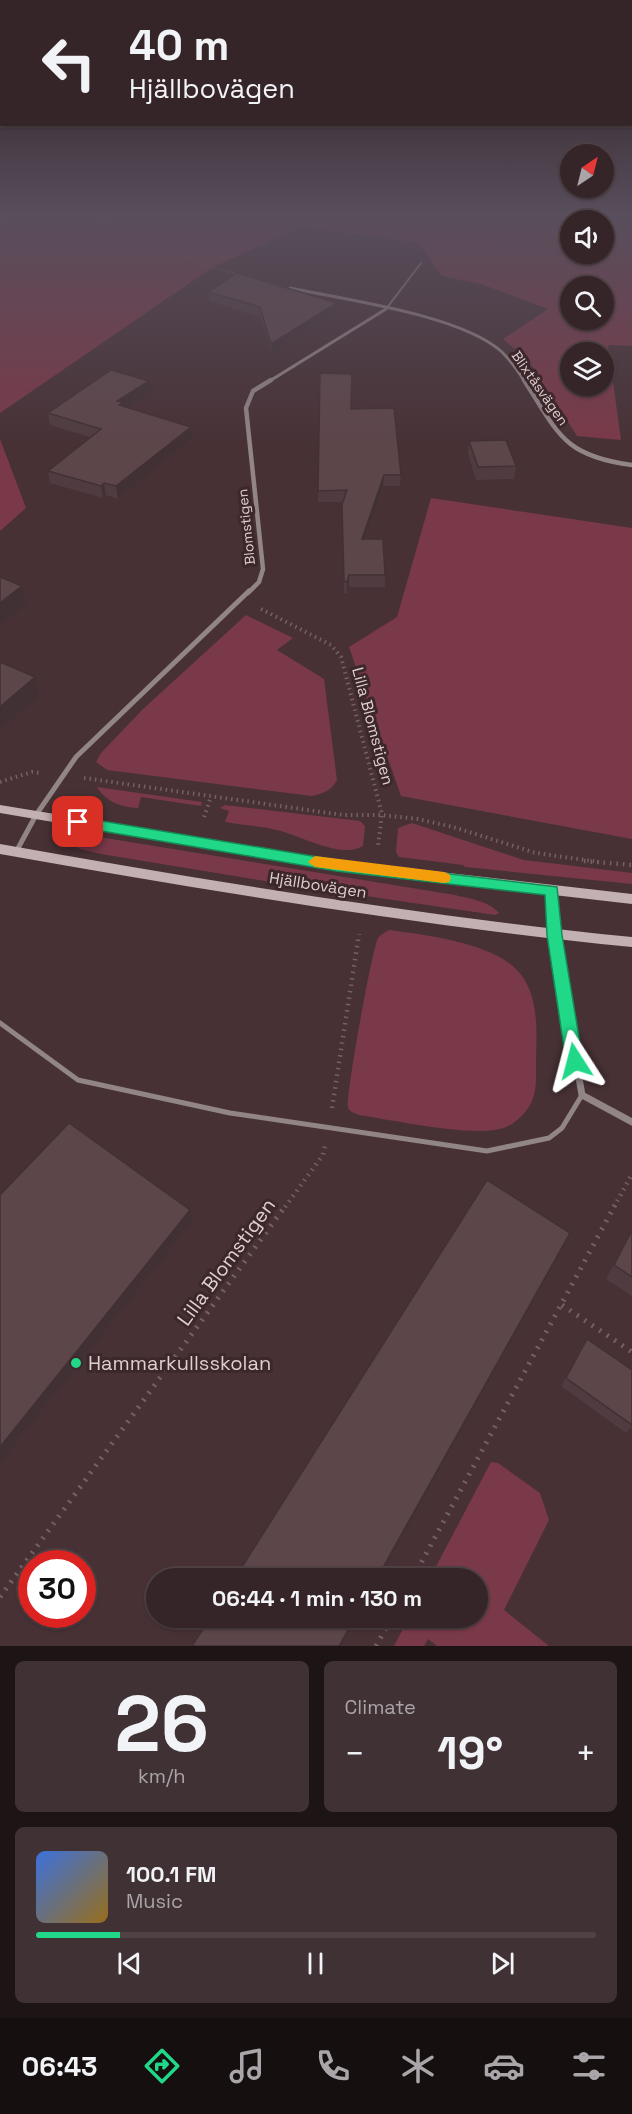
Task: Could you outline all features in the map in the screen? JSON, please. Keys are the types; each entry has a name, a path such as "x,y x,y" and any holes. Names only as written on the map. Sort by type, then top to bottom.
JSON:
{"street":[{"name":"Blixtåsvägen","path":"312,293 433,321 488,342 510,360 558,434 568,444 600,459 632,465"},
{"name":"Blomstigen","path":"16,852 36,815 62,775 96,735 259,582 263,569 246,408 249,398 259,386 386,309"},
{"name":"Hjällbovägen","path":"0,809 336,865 632,899"},
{"name":"Hjällbovägen","path":"0,849 313,902 554,935 632,942"},
{"path":"552,891 554,935 582,1095 632,1122"}],"lane":[{"name":"Blomstigen","path":"386,309 399,293"},
{"path":"0,1023 78,1080 230,1113 329,1130 487,1151 549,1138 562,1128 582,1095"}],"path":[{"name":"Lilla Blomstigen","path":"241,599 331,645 338,651 382,814 378,846"},
{"path":"0,782 32,772 343,815 382,814 445,824 522,850 557,858 632,865"},
{"path":"204,817 211,797"},
{"name":"Lilla Blomstigen","path":"0,1597 323,1155 329,1130 359,934"},
{"path":"418,1568 632,1174"},
{"path":"562,1305 632,1352"},
{"path":"376,1646 386,1628"}],"shaded area":[{"path":"0,293 175,293 0,413"},
{"path":"505,293 560,293 560,330 614,330 614,293 632,293 632,346 614,345 614,342 560,342 560,396 614,396 614,389 621,440 577,436 528,360 503,339 548,309"},
{"path":"0,439 26,508 0,531"},
{"path":"431,498 632,528 632,839 401,796 349,647 397,617"},
{"path":"246,615 293,638 277,650 324,679 337,780 330,789 312,796 107,770 96,762 101,753 143,709"},
{"path":"97,787 202,802 201,806 141,797 138,808 120,805 109,800"},
{"path":"225,805 360,821 365,826 363,846 355,849 334,849 274,829 225,822 229,811 220,808"},
{"path":"412,823 524,860 632,873 632,884 465,867 399,857 396,852 398,828"},
{"path":"62,831 455,895 485,903 499,913 495,915 271,882 101,854 80,849 56,836"},
{"path":"389,930 438,937 473,946 503,959 523,977 529,987 535,1011 536,1082 530,1105 514,1123 491,1131 454,1130 359,1115 349,1109 348,1098 370,968 378,938"},
{"path":"491,1462 498,1463 540,1493 549,1520 504,1610 549,1646 437,1646 428,1639 424,1646 394,1646 403,1628 488,1628 488,1568 435,1568"}],"building":[{"path":"211,293 303,293 337,303 271,344 260,307"},
{"path":"111,370 149,381 117,401 123,402 119,405 191,427 116,486 104,483 101,486 48,471 101,429 48,413"},
{"path":"320,373 352,374 351,409 394,408 401,475 384,475 362,539 383,539 385,575 349,575 347,582 344,581 342,505 347,490 318,491"},
{"path":"506,440 516,466 478,467 469,441"},
{"path":"0,577 22,586 0,603"},
{"path":"0,662 35,677 0,707"},
{"name":"Hammarkullsskolan","path":"69,1123 190,1210 0,1447 0,1195"},
{"path":"487,1180 570,1233 383,1568 241,1568"},
{"path":"632,1230 632,1277 614,1265"},
{"path":"587,1339 632,1370 632,1425 566,1378"},
{"path":"204,1628 349,1628 339,1646 192,1646"}],"slow traffic":[{"path":"315,862 444,878"}],"place":[{"name":"Hammarkullsskolan","path":"76,1363"}],"route":[{"path":"78,822 336,865 552,891 554,935 575,1061"}]}
